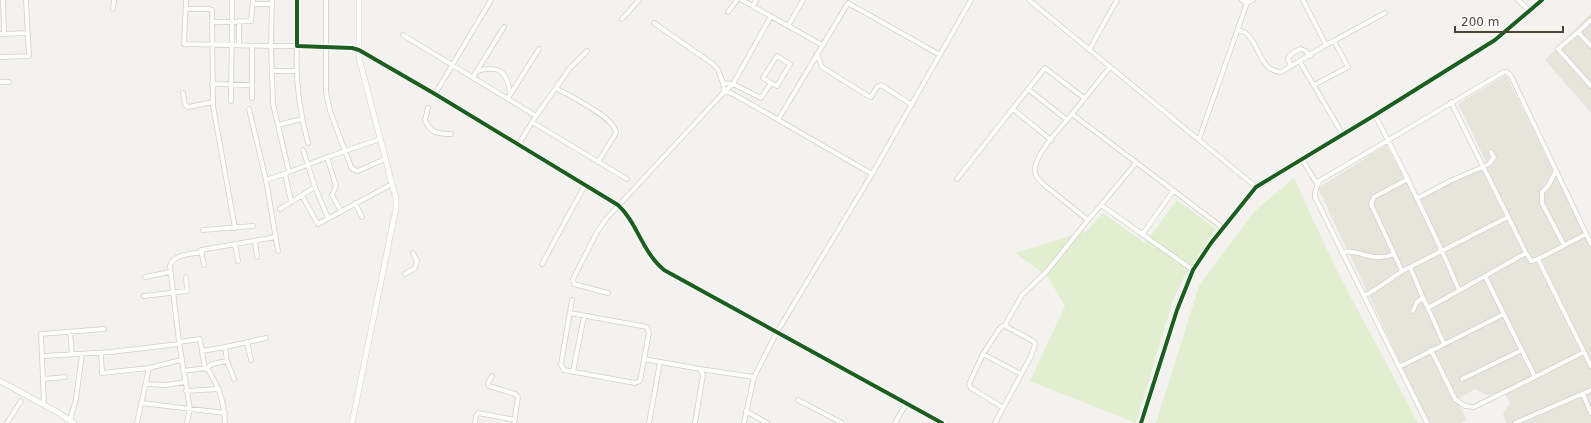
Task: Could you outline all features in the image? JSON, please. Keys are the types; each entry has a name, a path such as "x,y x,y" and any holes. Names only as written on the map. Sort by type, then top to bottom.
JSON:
{"street":[{"path":"2,0 2,34 28,33"},
{"path":"0,57 29,56 26,0"},
{"path":"113,9 114,0"},
{"path":"186,0 184,44 326,46 359,50 435,94 618,205 627,216 650,256 664,270 942,423"},
{"path":"232,0 232,101"},
{"path":"297,0 297,96 308,143"},
{"path":"326,0 326,92 330,111 351,167 354,170 358,171 385,159"},
{"path":"352,423 396,217 396,199 359,58 359,0"},
{"path":"435,94 491,0"},
{"path":"622,19 638,0"},
{"path":"728,12 737,0"},
{"path":"742,0 822,46"},
{"path":"753,6 756,0"},
{"path":"788,26 803,0"},
{"path":"744,423 754,377 777,332 872,174 971,0"},
{"path":"1029,0 1256,186"},
{"path":"1089,50 1117,0"},
{"path":"1242,0 1248,2 1253,0"},
{"path":"1303,0 1326,45"},
{"path":"1518,0 1530,11"},
{"path":"1141,423 1176,310 1193,270 1211,243 1256,186 1496,40 1542,0"},
{"path":"212,22 251,21 253,2 272,2 271,46 273,104 291,201"},
{"path":"1200,139 1248,2"},
{"path":"778,120 848,3 940,55"},
{"path":"186,8 211,9 213,102 235,228"},
{"path":"1238,30 1247,33 1267,67 1273,72 1280,72 1385,13"},
{"path":"608,293 574,284 572,279 597,232 618,205 733,84 771,16"},
{"path":"1591,20 1558,49 1591,86"},
{"path":"239,21 239,45"},
{"path":"654,23 713,64 718,70 723,83 724,92"},
{"path":"473,77 504,27"},
{"path":"1578,32 1591,46"},
{"path":"403,35 536,116"},
{"path":"1314,86 1348,67 1334,41"},
{"path":"252,46 252,98"},
{"path":"508,98 539,49"},
{"path":"1291,66 1288,59 1290,54 1297,50 1301,49 1306,51 1310,56"},
{"path":"518,145 536,116 570,68 587,51"},
{"path":"817,54 822,67 868,96 871,97 877,87 881,85 912,104"},
{"path":"776,56 790,64 777,86 771,83 763,78 776,56"},
{"path":"1300,62 1342,135"},
{"path":"1088,220 1043,184 1037,177 1035,167 1039,157 1051,140 1110,66"},
{"path":"477,71 490,68 501,72 508,81 510,93"},
{"path":"956,179 1045,68 1084,98"},
{"path":"272,71 296,71"},
{"path":"1426,423 1315,197 1317,184 1321,178 1451,102 1504,72 1507,72 1511,76 1591,244"},
{"path":"0,82 9,82"},
{"path":"723,83 733,84 761,98"},
{"path":"756,107 771,83"},
{"path":"212,84 252,86"},
{"path":"556,88 604,117 614,126 616,133 598,162"},
{"path":"1028,89 1067,120"},
{"path":"724,92 756,107 872,174"},
{"path":"183,93 186,105 188,107 213,102"},
{"path":"1451,102 1531,261 1538,259 1586,234"},
{"path":"428,108 425,120 431,129 438,134 450,134"},
{"path":"249,109 266,180 278,251"},
{"path":"1012,109 1051,140"},
{"path":"1072,114 1223,228"},
{"path":"1375,115 1418,198 1459,290"},
{"path":"278,125 302,119"},
{"path":"532,122 628,179"},
{"path":"266,180 380,139"},
{"path":"303,150 315,187 328,218"},
{"path":"1418,198 1450,181 1489,164 1493,159 1491,152"},
{"path":"327,157 336,186 336,190 332,195 341,211"},
{"path":"1302,159 1317,184"},
{"path":"1002,407 971,388 969,384 984,354 1000,328 1006,324 1022,295 1047,271 1136,163"},
{"path":"1556,171 1548,186 1542,192 1541,197 1542,203 1564,245"},
{"path":"1402,271 1371,204 1374,197 1408,179"},
{"path":"302,196 318,224 392,184"},
{"path":"542,264 585,185"},
{"path":"280,208 315,187"},
{"path":"1142,235 1173,191"},
{"path":"355,203 362,217"},
{"path":"1101,205 1193,270"},
{"path":"1364,296 1383,285 1402,271 1508,217"},
{"path":"203,230 253,226"},
{"path":"187,423 190,409 181,360 170,263 176,258 202,252 201,250 276,237"},
{"path":"254,241 257,257"},
{"path":"235,244 238,261"},
{"path":"1342,252 1347,251 1376,258 1384,258 1394,254"},
{"path":"202,252 204,265"},
{"path":"405,274 415,268 417,261 413,253"},
{"path":"1428,308 1526,253"},
{"path":"1538,259 1591,366"},
{"path":"1410,267 1444,344"},
{"path":"145,277 170,272"},
{"path":"1485,276 1535,377"},
{"path":"144,296 187,291 186,277"},
{"path":"1413,311 1417,302 1423,298"},
{"path":"570,313 647,328 649,333 642,378 638,383 564,370 561,364 572,300"},
{"path":"1399,367 1430,350 1504,314"},
{"path":"573,372 584,316"},
{"path":"995,423 1002,407 1031,356 1035,344 1033,341 1007,327 1006,324"},
{"path":"44,405 41,334 104,329"},
{"path":"70,332 72,354"},
{"path":"43,356 101,353 179,343 200,338 206,368 219,389 225,413 225,423"},
{"path":"202,352 266,338"},
{"path":"247,342 251,360"},
{"path":"225,347 227,360 234,379"},
{"path":"1430,350 1455,399 1465,406 1474,407 1584,352"},
{"path":"1462,379 1522,350"},
{"path":"101,353 102,373 149,368 181,360"},
{"path":"0,381 72,422 82,354"},
{"path":"984,354 1021,374"},
{"path":"644,359 754,377"},
{"path":"183,371 206,368 212,364 227,360"},
{"path":"649,423 660,362"},
{"path":"137,423 149,368"},
{"path":"695,423 703,375 700,369"},
{"path":"475,423 478,413 514,421 518,397 515,394 489,386 488,383 492,376"},
{"path":"44,379 65,377"},
{"path":"146,384 166,385 185,382"},
{"path":"186,391 219,389"},
{"path":"1515,423 1591,390"},
{"path":"1583,394 1591,413"},
{"path":"798,400 842,423"},
{"path":"6,423 21,401"},
{"path":"141,403 225,413"},
{"path":"895,423 906,404"},
{"path":"746,411 767,423"}],"shaded area":[{"path":"1591,13 1591,113 1545,60"},
{"path":"1506,75 1591,248 1591,423 1507,423 1503,414 1510,403 1503,390 1489,396 1475,389 1457,400 1466,420 1460,423 1429,423 1318,188 1386,145 1417,200 1487,164 1458,104"}],"green space":[{"path":"1294,178 1336,269 1418,423 1156,423 1199,286 1255,211"},
{"path":"1177,200 1216,229 1184,277 1173,300 1136,423 1030,381 1065,306 1048,277 1015,253 1087,231 1103,213 1145,243"}],"cycle path":[{"path":"297,0 297,46 352,48 359,50 435,94 618,205 625,212 650,255 664,270 942,423"},
{"path":"1141,423 1177,310 1193,270 1211,243 1256,187 1495,40 1542,0"}]}
